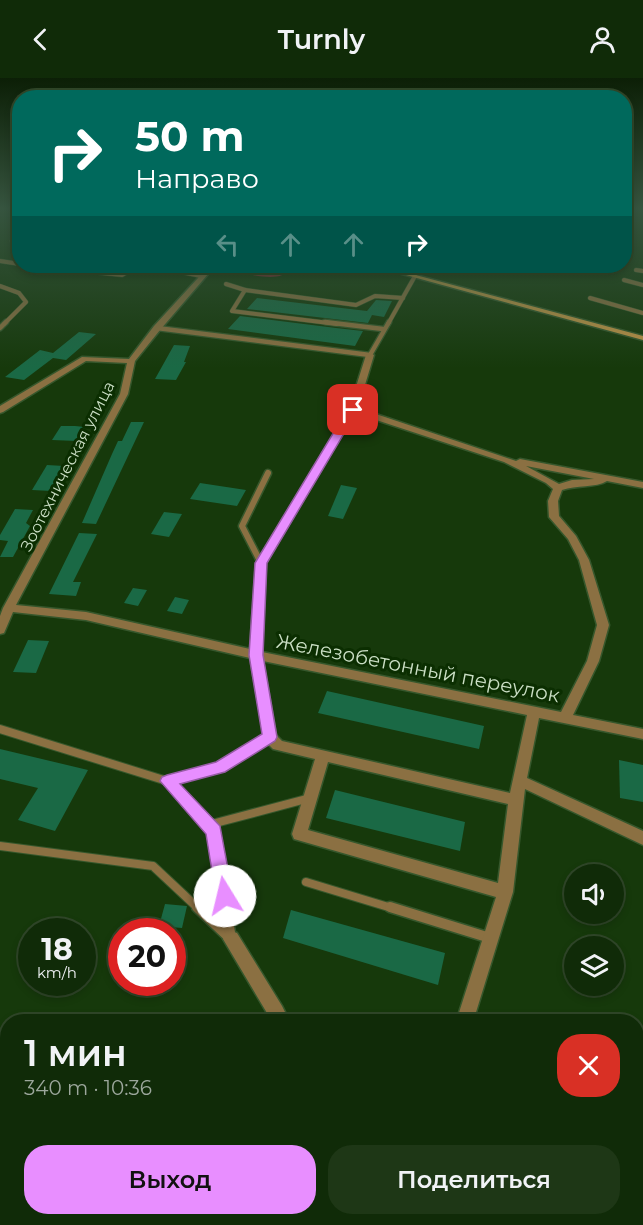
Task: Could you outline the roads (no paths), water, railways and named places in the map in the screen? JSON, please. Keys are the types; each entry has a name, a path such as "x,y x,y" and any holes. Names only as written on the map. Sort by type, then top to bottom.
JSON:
{"main road":[{"path":"403,273 643,338"}],"street":[{"name":"Зоотехническая улица","path":"0,630 9,608 124,394 131,361 204,273"},
{"path":"370,355 353,410 261,563 256,655 270,737 278,744 516,800"},
{"path":"0,410 85,359 131,361"},
{"path":"353,410 507,460 643,485"},
{"path":"507,460 549,481 558,488"},
{"path":"565,717 602,636 603,625 584,560 572,538 554,517 553,501 558,488 572,483 624,481"},
{"name":"Железобетонный переулок","path":"9,608 86,616 256,655 643,734"},
{"path":"466,1014 505,892 516,800 534,711"},
{"path":"323,754 299,834 505,892"},
{"path":"521,781 643,838"},
{"path":"231,939 275,1014"}],"lane":[{"path":"636,270 643,272"},
{"path":"102,273 122,275 125,273"},
{"path":"188,273 201,276"},
{"path":"157,328 370,355 415,276"},
{"path":"624,280 643,285"},
{"path":"226,284 245,290 356,305 375,296 403,298"},
{"path":"0,286 19,293 26,302 0,328"},
{"path":"245,290 232,311 383,329"},
{"path":"590,298 643,313"},
{"path":"261,563 242,526 268,473"},
{"path":"0,729 167,781 214,831 231,939"},
{"path":"167,781 220,767 270,737"},
{"path":"208,825 310,798"},
{"path":"0,846 153,866 231,939"},
{"path":"306,882 490,938"}]}
